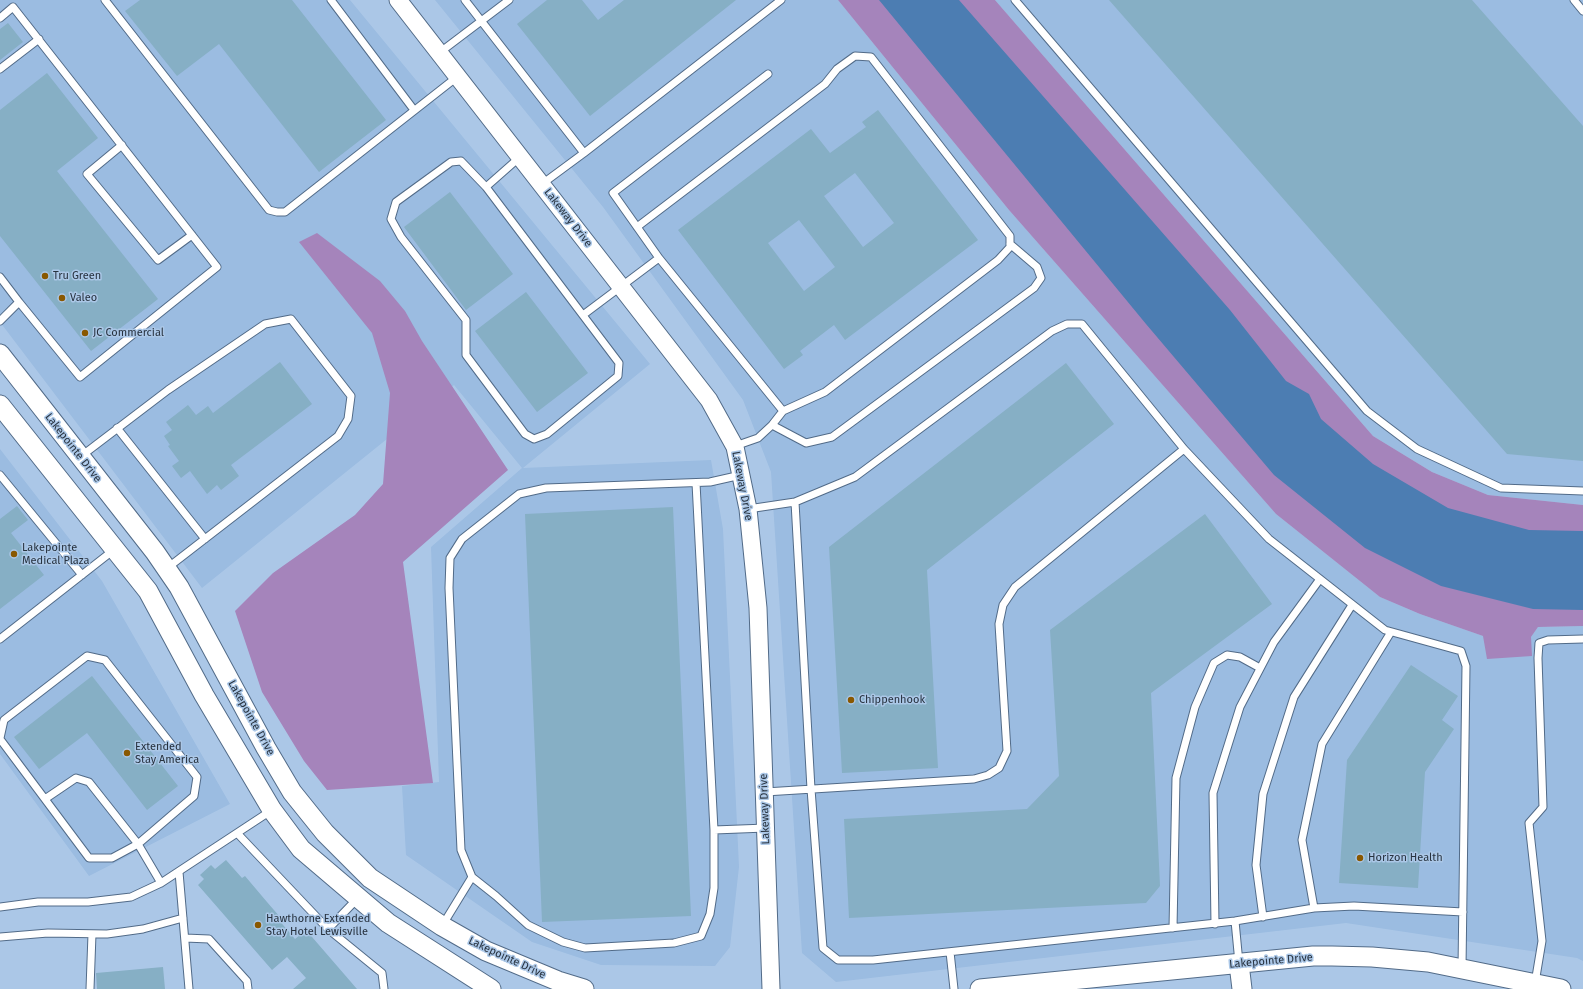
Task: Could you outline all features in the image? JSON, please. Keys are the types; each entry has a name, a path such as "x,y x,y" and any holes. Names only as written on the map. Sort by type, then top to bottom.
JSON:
{"main road":[{"name":"Lakepointe Drive","path":"0,354 166,569 196,616 266,748 292,792 325,833 370,878 442,926 486,952 558,981 584,989"},
{"path":"0,405 148,591 204,695 272,810 301,849 357,899 388,923 491,989"},
{"path":"272,810 292,792"},
{"name":"Lakepointe Drive","path":"980,989 1313,956 1372,957 1428,962 1534,986 1560,989"},
{"path":"1239,964 1242,989"}],"street":[{"name":"Lakeway Drive","path":"398,0 709,400 735,447 748,509 758,608 771,989"}],"lane":[{"path":"105,0 269,210 286,212 457,76"},
{"path":"331,0 414,110"},
{"path":"465,0 584,153"},
{"path":"439,53 509,0"},
{"path":"542,184 781,0"},
{"path":"1015,0 1367,411 1418,449 1501,488 1583,491"},
{"path":"1574,0 1583,11"},
{"path":"0,18 14,8 217,267 80,377 0,277"},
{"path":"0,69 39,39"},
{"path":"636,227 825,84 837,69 855,56 871,57 1010,236 1010,246 998,260 825,392 783,411 772,425 758,438 735,447"},
{"path":"768,74 612,193 659,258 783,411"},
{"path":"122,145 88,174 158,260 192,235"},
{"path":"486,187 520,157"},
{"path":"461,160 486,187 619,363 618,376 547,434 534,438 525,434 466,355 466,320 401,237 391,219 396,202 451,162 461,160"},
{"path":"772,425 806,443 832,436 1034,288 1040,278 1038,267 1010,244"},
{"path":"583,315 659,258"},
{"path":"0,321 19,302"},
{"path":"80,457 168,390 265,324 291,319 352,396 348,418 338,436 166,569"},
{"path":"748,509 795,502 855,477 1052,331 1067,324 1082,324 1184,449 1269,539 1385,630 1461,651 1466,666 1462,969"},
{"path":"117,428 205,539"},
{"path":"764,792 974,779 988,775 999,768 1007,751 999,624 1003,605 1014,587 1184,449"},
{"path":"696,483 714,830 714,888 710,914 701,936 674,943 585,948 564,942 528,925 472,877 461,850 448,588 450,558 462,539 519,494 546,488 710,482 741,474"},
{"path":"0,475 82,575"},
{"path":"795,502 823,948 838,960 873,960 1215,924 1314,908 1354,906 1463,912"},
{"path":"0,639 115,549"},
{"path":"1215,924 1213,794 1240,707 1274,642 1320,579"},
{"path":"1263,917 1256,865 1263,794 1294,697 1352,605"},
{"path":"1314,908 1302,840 1322,744 1391,632"},
{"path":"1534,986 1542,941 1529,823 1543,807 1538,658 1540,643 1548,640 1583,639"},
{"path":"1173,928 1176,778 1195,707 1214,663 1227,655 1240,657 1260,668"},
{"path":"87,656 105,660 196,776 194,796 138,844 112,858 89,858 0,739 4,720 87,656"},
{"path":"45,799 76,778 89,782 138,844 161,883"},
{"path":"0,907 38,902 88,902 131,896 161,883 272,810"},
{"path":"714,830 766,828"},
{"path":"237,833 328,929 382,973 384,989"},
{"path":"179,872 189,989"},
{"path":"442,926 472,877"},
{"path":"328,929 357,899"},
{"path":"0,938 48,933 107,934 143,929 183,918"},
{"path":"1235,921 1239,964"},
{"path":"90,989 92,934"},
{"path":"185,938 209,938 247,981 248,989"},
{"path":"950,952 954,989"}],"shaded area":[{"path":"0,0 350,0 650,364 523,468 711,460 723,529 739,867 730,947 715,966 601,965 532,942 406,855 402,786 439,782 431,547 522,468 454,385 202,588 0,322"},
{"path":"435,0 838,0 1009,210 1276,514 1380,597 1420,614 1483,636 1531,637 1538,627 1583,626 1583,961 1577,958 1346,923 836,982 802,953 771,472 743,400 603,207"},
{"path":"838,0 995,0 1373,436 1432,472 1488,495 1583,505 1583,626 1538,627 1531,637 1532,656 1487,659 1483,636 1420,614 1380,597 1276,514 1009,210"},
{"path":"879,0 959,0 1230,310 1286,381 1309,394 1321,419 1373,464 1448,508 1529,530 1583,531 1583,610 1533,609 1441,586 1365,548 1274,475 1146,324"},
{"path":"995,0 1583,0 1583,505 1488,495 1432,472 1373,436"},
{"path":"317,233 380,281 405,311 422,341 508,470 403,562 433,783 327,790 304,761 262,692 235,611 273,573 355,515 383,484 390,393 372,333 299,242"},
{"path":"0,449 102,581 230,804 89,876 0,754"}],"building":[{"path":"140,0 292,0 386,120 319,172 219,44 177,76 125,11"},
{"path":"547,0 582,0 598,20 624,0 736,0 590,116 517,24"},
{"path":"1109,0 1472,0 1583,126 1583,461 1507,454"},
{"path":"8,23 23,42 0,60 0,29"},
{"path":"47,73 98,138 57,171 158,299 91,351 0,236 0,110"},
{"path":"878,110 978,240 845,340 834,325 800,351 803,355 784,369 678,230 811,129 830,153 866,127 862,122","holes":["855,173 894,223 863,247 824,196","799,220 835,267 804,291 768,243"]},
{"path":"450,192 513,274 466,310 404,227"},
{"path":"526,292 588,373 537,412 475,331"},
{"path":"280,362 312,404 231,465 239,476 221,490 217,485 207,494 190,471 181,478 172,466 179,461 168,446 170,445 164,436 172,430 166,422 188,405 196,415 208,406 213,413"},
{"path":"1066,363 1114,424 927,570 938,768 842,773 829,547"},
{"name":"Lakepointe Medical Plaza","path":"17,506 28,520 11,533 44,575 0,609 0,519"},
{"path":"673,507 691,916 542,922 525,514"},
{"path":"1205,514 1272,604 1151,693 1160,886 1146,903 849,918 844,819 1027,809 1059,776 1050,630"},
{"path":"1411,665 1458,696 1442,720 1454,729 1425,772 1418,888 1339,883 1347,760"},
{"name":"Extended Stay America","path":"92,676 178,786 147,810 87,733 39,769 14,737"},
{"name":"Hawthorne Extended Stay Hotel Lewisville","path":"226,860 242,878 245,876 280,917 278,919 295,939 306,930 357,989 293,989 306,978 287,957 272,970 198,885 204,879 200,875 211,865 215,869"},
{"path":"163,967 165,989 97,989 96,973"}],"place":[{"name":"Tru Green","path":"45,276"},
{"name":"Valeo","path":"62,298"},
{"name":"JC Commercial","path":"85,333"},
{"name":"Lakepointe Medical Plaza","path":"14,554"},
{"name":"Chippenhook","path":"851,700"},
{"name":"Extended Stay America","path":"127,753"},
{"name":"Horizon Health","path":"1360,858"},
{"name":"Hawthorne Extended Stay Hotel Lewisville","path":"258,925"}]}
